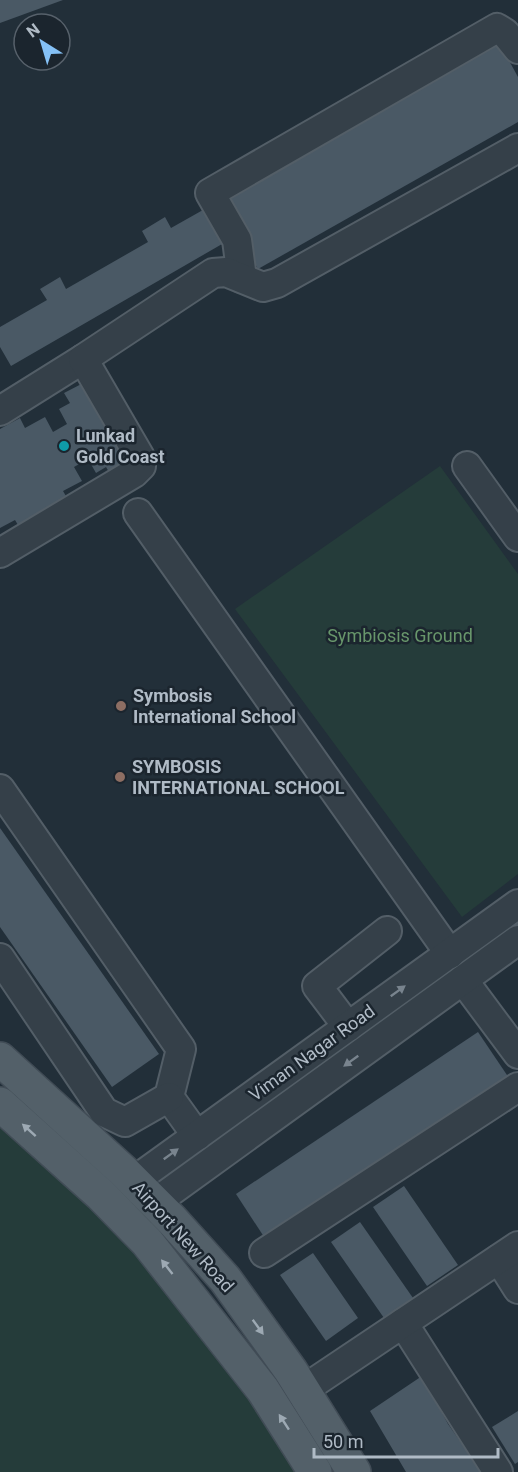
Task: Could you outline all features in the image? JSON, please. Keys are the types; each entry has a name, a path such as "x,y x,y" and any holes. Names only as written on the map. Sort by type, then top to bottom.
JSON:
{"main road":[{"name":"Airport New Road","path":"0,1059 145,1192 225,1279 303,1390 354,1472"},
{"name":"Airport New Road","path":"0,1104 147,1242 263,1390 315,1472"}],"street":[{"path":"242,278 237,240 210,193 497,28 505,33 518,49"},
{"path":"0,411 213,273 226,272 263,287 277,282 518,147"},
{"path":"0,553 134,474 141,466 140,457 83,358"},
{"path":"467,466 518,537"},
{"path":"138,513 450,954"},
{"path":"0,789 181,1049 169,1097 125,1122 105,1112 0,958"},
{"name":"Viman Nagar Road","path":"145,1192 197,1136 518,904"},
{"path":"348,1027 317,986 387,931"},
{"name":"Viman Nagar Road","path":"117,1212 463,980 518,940"},
{"path":"463,980 518,1054"},
{"path":"264,1253 518,1087"},
{"path":"169,1097 197,1136"},
{"path":"303,1390 508,1252 518,1289"},
{"path":"403,1323 498,1472"}],"green space":[{"name":"Symbiosis Ground","path":"440,466 518,574 518,874 462,917 235,609"},
{"path":"0,1122 144,1252 230,1361 298,1472 0,1472"}],"building":[{"path":"0,0 63,0 30,12 12,12 12,19 0,23"},
{"path":"496,37 518,77 518,122 258,269 216,195"},
{"path":"210,206 229,240 11,366 0,347 0,327 47,300 40,289 60,277 66,289 148,242 142,231 165,217 171,228"},
{"name":"Lunkad Gold Coast","path":"91,379 109,411 99,417 108,432 117,427 138,464 113,479 106,467 96,473 88,459 74,467 82,481 63,491 70,503 21,530 15,520 0,528 0,429 20,418 25,428 45,417 53,432 67,424 59,409 70,403 64,393"},
{"path":"0,828 159,1054 112,1087 0,927"},
{"path":"478,1032 511,1081 268,1243 236,1194"},
{"path":"404,1186 458,1265 427,1286 373,1207"},
{"path":"360,1222 413,1298 384,1318 331,1242"},
{"path":"313,1253 358,1318 326,1341 280,1275"},
{"path":"422,1376 448,1424 464,1447 468,1444 486,1472 406,1472 370,1411"},
{"path":"518,1411 518,1462 515,1464 492,1427"}],"place":[{"name":"Lunkad Gold Coast","path":"64,446"},
{"name":"Symbosis International School","path":"121,706"},
{"name":"SYMBOSIS INTERNATIONAL SCHOOL","path":"120,777"}]}
